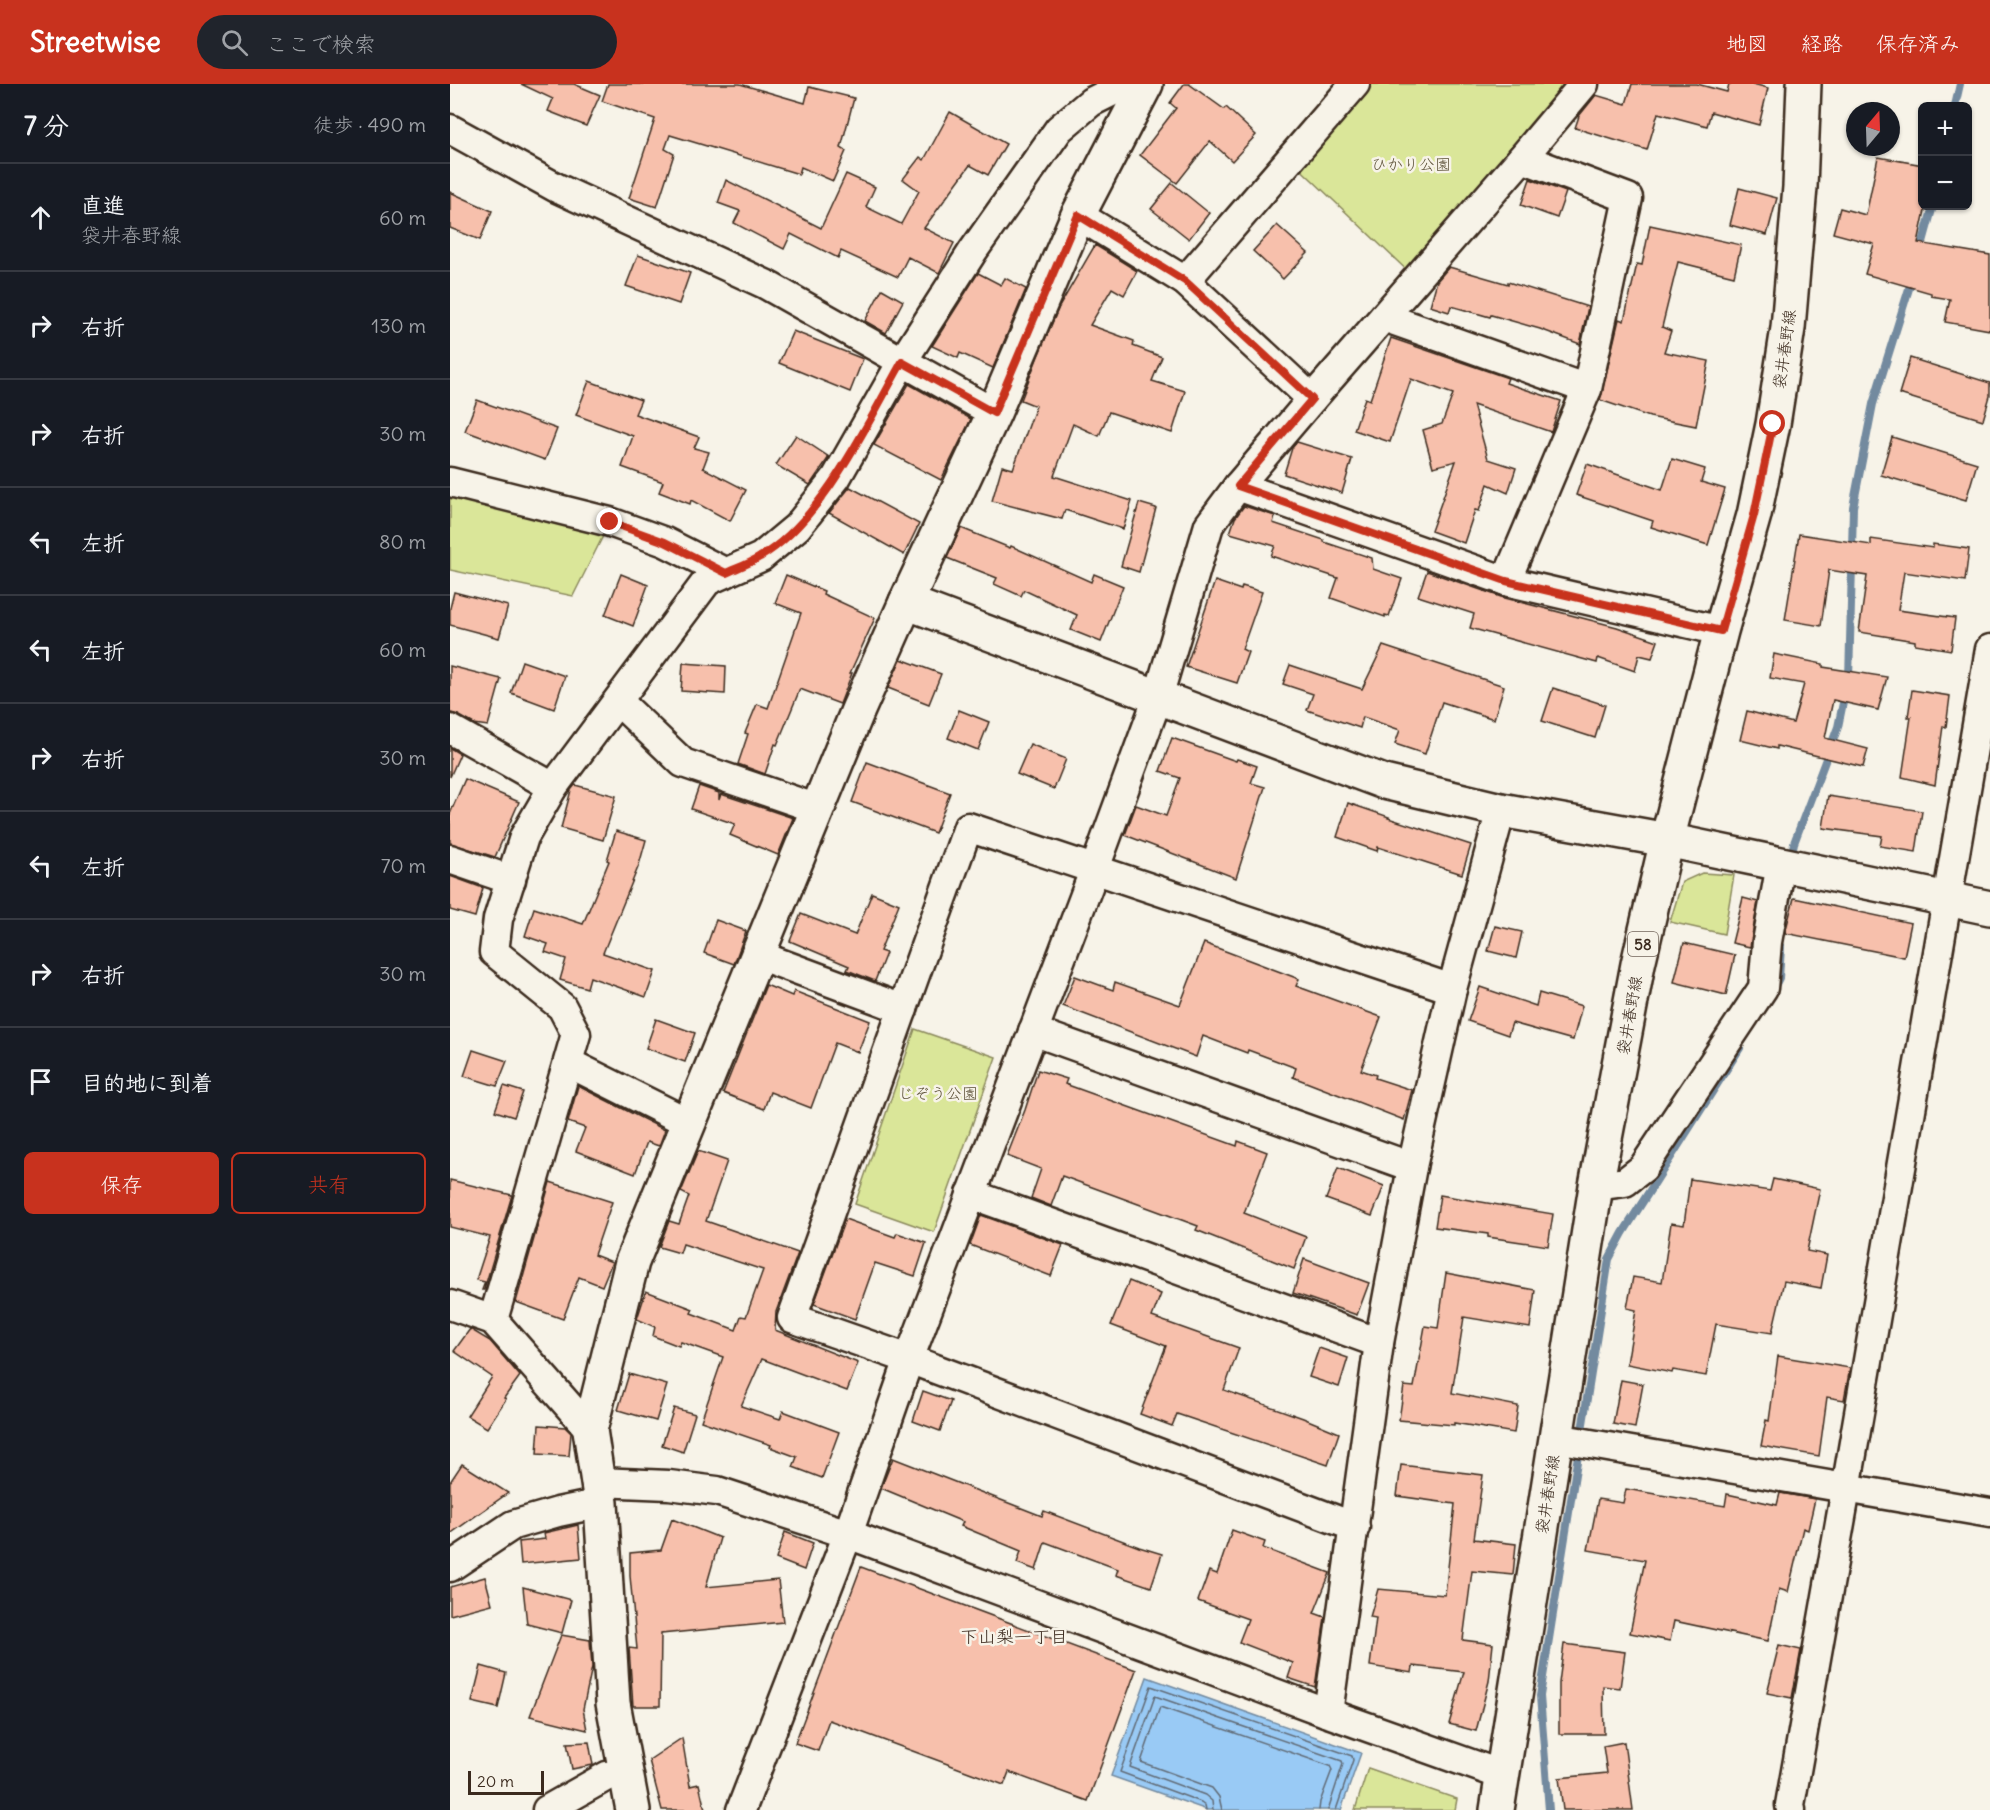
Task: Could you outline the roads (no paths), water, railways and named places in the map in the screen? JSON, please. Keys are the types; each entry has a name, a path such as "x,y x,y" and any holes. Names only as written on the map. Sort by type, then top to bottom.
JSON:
{"street":[{"path":"493,1320 576,1034 562,1007 494,952 498,919 524,837 554,787 706,581 760,557 797,527 836,478 902,362 973,251 1059,129 1091,102 1126,84"},
{"path":"633,1810 613,1703 600,1493 590,1430 632,1262 818,809 906,602 994,413 1078,215 1146,84"},
{"path":"1185,281 1355,84"},
{"path":"742,1809 848,1534 909,1359 1158,697 1209,525 1238,486 1584,84"},
{"name":"袋井春野線","path":"1497,1810 1596,1186 1638,964 1667,840 1721,631 1754,515 1773,424 1788,328 1800,187 1804,84"},
{"path":"450,129 557,188 765,284 994,413"},
{"path":"1506,581 1587,389 1628,198 1522,158"},
{"path":"1078,215 1185,281 1312,399"},
{"path":"1383,316 1587,389"},
{"path":"450,482 610,522 665,542 726,573"},
{"path":"1238,486 1506,581 1721,631"},
{"path":"906,602 1384,782 1501,810 1667,840 1990,908"},
{"path":"1791,1810 1790,1805 1990,650"},
{"path":"618,701 683,763 818,809"},
{"path":"450,729 554,787"},
{"path":"1328,1713 1379,1343 1412,1167 1452,989 1501,810"},
{"path":"1355,1527 909,1359 792,1318 968,827 1452,989"},
{"path":"450,859 510,880"},
{"path":"1596,1186 1625,1182 1643,1168 1763,988 1767,942 1790,866"},
{"path":"758,955 903,1009"},
{"path":"1033,1031 1412,1167"},
{"path":"569,1063 689,1123"},
{"path":"971,1194 1379,1343"},
{"path":"450,1305 493,1320 590,1430"},
{"path":"1556,1438 1990,1513"},
{"path":"450,1568 513,1525 558,1512 600,1493 669,1485 717,1491 848,1534 1328,1713 1502,1775"},
{"path":"547,1810 607,1776 626,1774"}],"water":[{"path":"1147,1677 1361,1753 1341,1810 1207,1810 1111,1776"}],"waterway":[{"path":"1956,102 1960,84"},
{"path":"1920,253 1932,210"},
{"path":"1852,550 1853,507 1873,404 1912,279"},
{"path":"1849,679 1852,565"},
{"path":"1791,858 1794,843 1838,727 1845,693"},
{"path":"1774,988 1779,978 1781,947"},
{"path":"1549,1810 1540,1696 1609,1259 1623,1233 1740,1048"}],"district":[{"name":"下山梨一丁目","path":"1014,1636"}],"park label":[{"name":"ひかり公園","path":"1411,164"},
{"name":"じぞう公園","path":"938,1093"}]}
